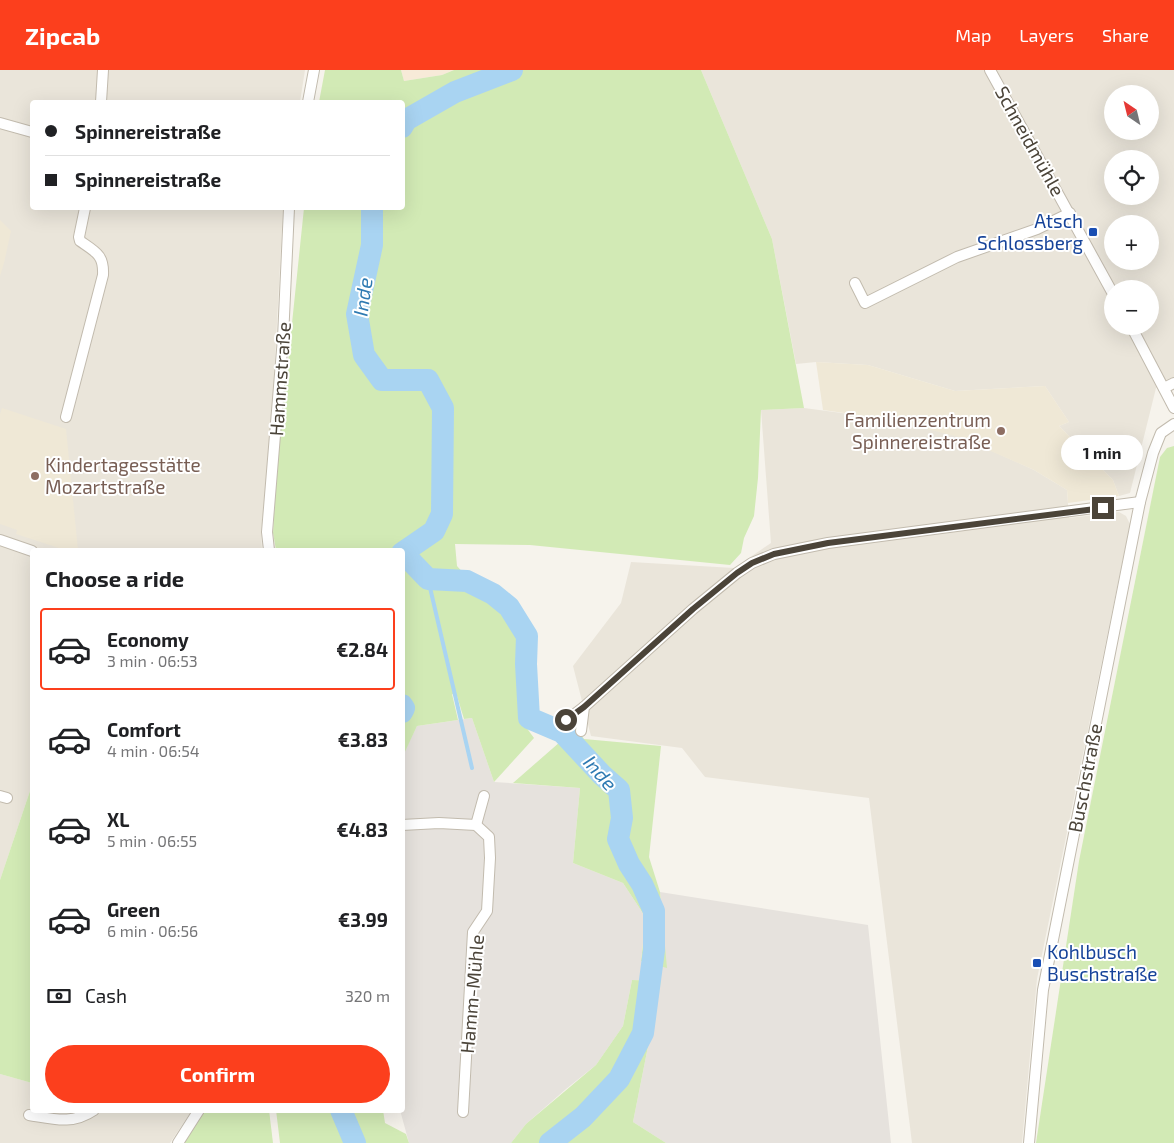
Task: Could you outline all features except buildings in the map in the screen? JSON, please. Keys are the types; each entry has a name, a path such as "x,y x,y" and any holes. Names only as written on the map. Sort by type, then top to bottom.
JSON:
{"street":[{"path":"101,100 103,70"},
{"path":"308,100 314,70"},
{"name":"Schneidmühle","path":"990,70 1106,280"},
{"path":"0,123 30,131"},
{"path":"66,416 103,275 101,257 80,241 79,237 85,210"},
{"name":"Hammstraße","path":"268,548 267,532 283,338 287,210"},
{"path":"856,284 865,303 957,257 1037,229 1070,213"},
{"path":"1137,335 1169,385 1174,408"},
{"name":"Buschstraße","path":"1029,1143 1043,990 1140,502 1153,453 1161,434 1174,424"},
{"path":"566,720 584,707 693,609 737,573 752,563 774,554 828,543 1140,502"},
{"path":"0,540 30,550"},
{"path":"581,731 584,707"},
{"path":"405,825 439,823 476,825 484,796"},
{"name":"Hamm-Mühle","path":"463,1112 473,932 487,911 490,858 489,837 476,825"},
{"path":"29,1115 64,1121 85,1116 90,1113"},
{"path":"178,1143 198,1113"}],"shaded area":[{"path":"0,70 305,70 300,100 30,100 30,210 283,210 271,436 261,533 262,548 30,548 30,791 0,880"},
{"path":"401,70 454,70 442,75 404,81"},
{"path":"701,70 1174,70 1174,378 1156,388 1130,493 1119,496 1113,480 1059,426 1069,422 1045,386 955,391 868,365 816,362 796,364 772,239"},
{"path":"0,220 11,231 0,276"},
{"name":"Familienzentrum Spinnereistraße","path":"816,362 868,365 955,391 1045,386 1069,422 1059,426 1113,480 1119,496 1068,503 1067,490 1034,470 959,437 887,419 823,410"},
{"name":"Kindertagesstätte Mozartstraße","path":"2,408 66,429 78,548 59,548 16,534 17,530 0,524 0,414"},
{"path":"804,408 887,419 959,436 1034,470 1067,490 1069,518 1119,512 1126,516 1130,524 1037,979 1022,1143 912,1143 869,798 705,777 682,748 591,736 573,666 621,603 631,562 734,568 771,543 761,410"},
{"path":"472,718 494,782 580,788 573,863 623,883 646,918 641,961 666,967 660,892 868,925 891,1143 666,1143 633,1122 661,981 632,980 623,1026 596,1065 526,1124 511,1143 409,1143 401,1113 405,1113 405,750 417,726"},
{"path":"0,1074 30,1082 30,1113 190,1113 170,1143 0,1143"}],"green space":[{"path":"325,70 401,70 404,81 442,75 454,70 701,70 772,239 804,408 761,410 754,516 744,538 741,553 730,565 530,545 455,544 457,566 466,576 462,583 482,592 505,610 524,637 523,723 534,738 494,782 472,718 464,719 457,696 452,694 458,720 417,726 405,752 405,548 276,548 273,533 276,477 304,210 405,210 405,100 319,100"},
{"path":"1174,446 1174,1143 1036,1143 1079,861 1160,457 1167,448"},
{"path":"576,728 584,739 661,746 649,857 660,892 667,968 641,961 646,918 623,883 573,863 580,788 513,783"},
{"path":"30,791 30,1082 0,1074 0,880"},
{"path":"632,980 661,981 633,1122 666,1143 511,1143 526,1124 596,1065 623,1026"},
{"path":"203,1113 269,1113 273,1143 183,1143"},
{"path":"276,1113 383,1113 385,1123 406,1134 409,1143 280,1143"}],"waterway":[{"name":"Inde","path":"405,122 455,92 512,70"},
{"name":"Inde","path":"372,210 372,245 357,314 364,355 382,380 428,380 443,408 442,514 434,531 405,551"},
{"name":"Inde","path":"405,555 428,579 467,581 493,594 509,607 527,636 526,664 529,718 562,732 602,775 619,790 622,818 618,839 654,911 654,950 643,1033 619,1079 583,1117 550,1143"},
{"path":"428,579 472,768"},
{"name":"Inde","path":"342,1113 355,1143"}],"place":[{"name":"Atsch Schlossberg","path":"1093,232"},
{"name":"Familienzentrum Spinnereistraße","path":"1001,431"},
{"name":"Kindertagesstätte Mozartstraße","path":"35,476"},
{"name":"Kohlbusch Buschstraße","path":"1037,963"}],"route":[{"path":"566,720 584,707 693,609 737,573 752,563 774,554 828,543 1103,508"}]}
